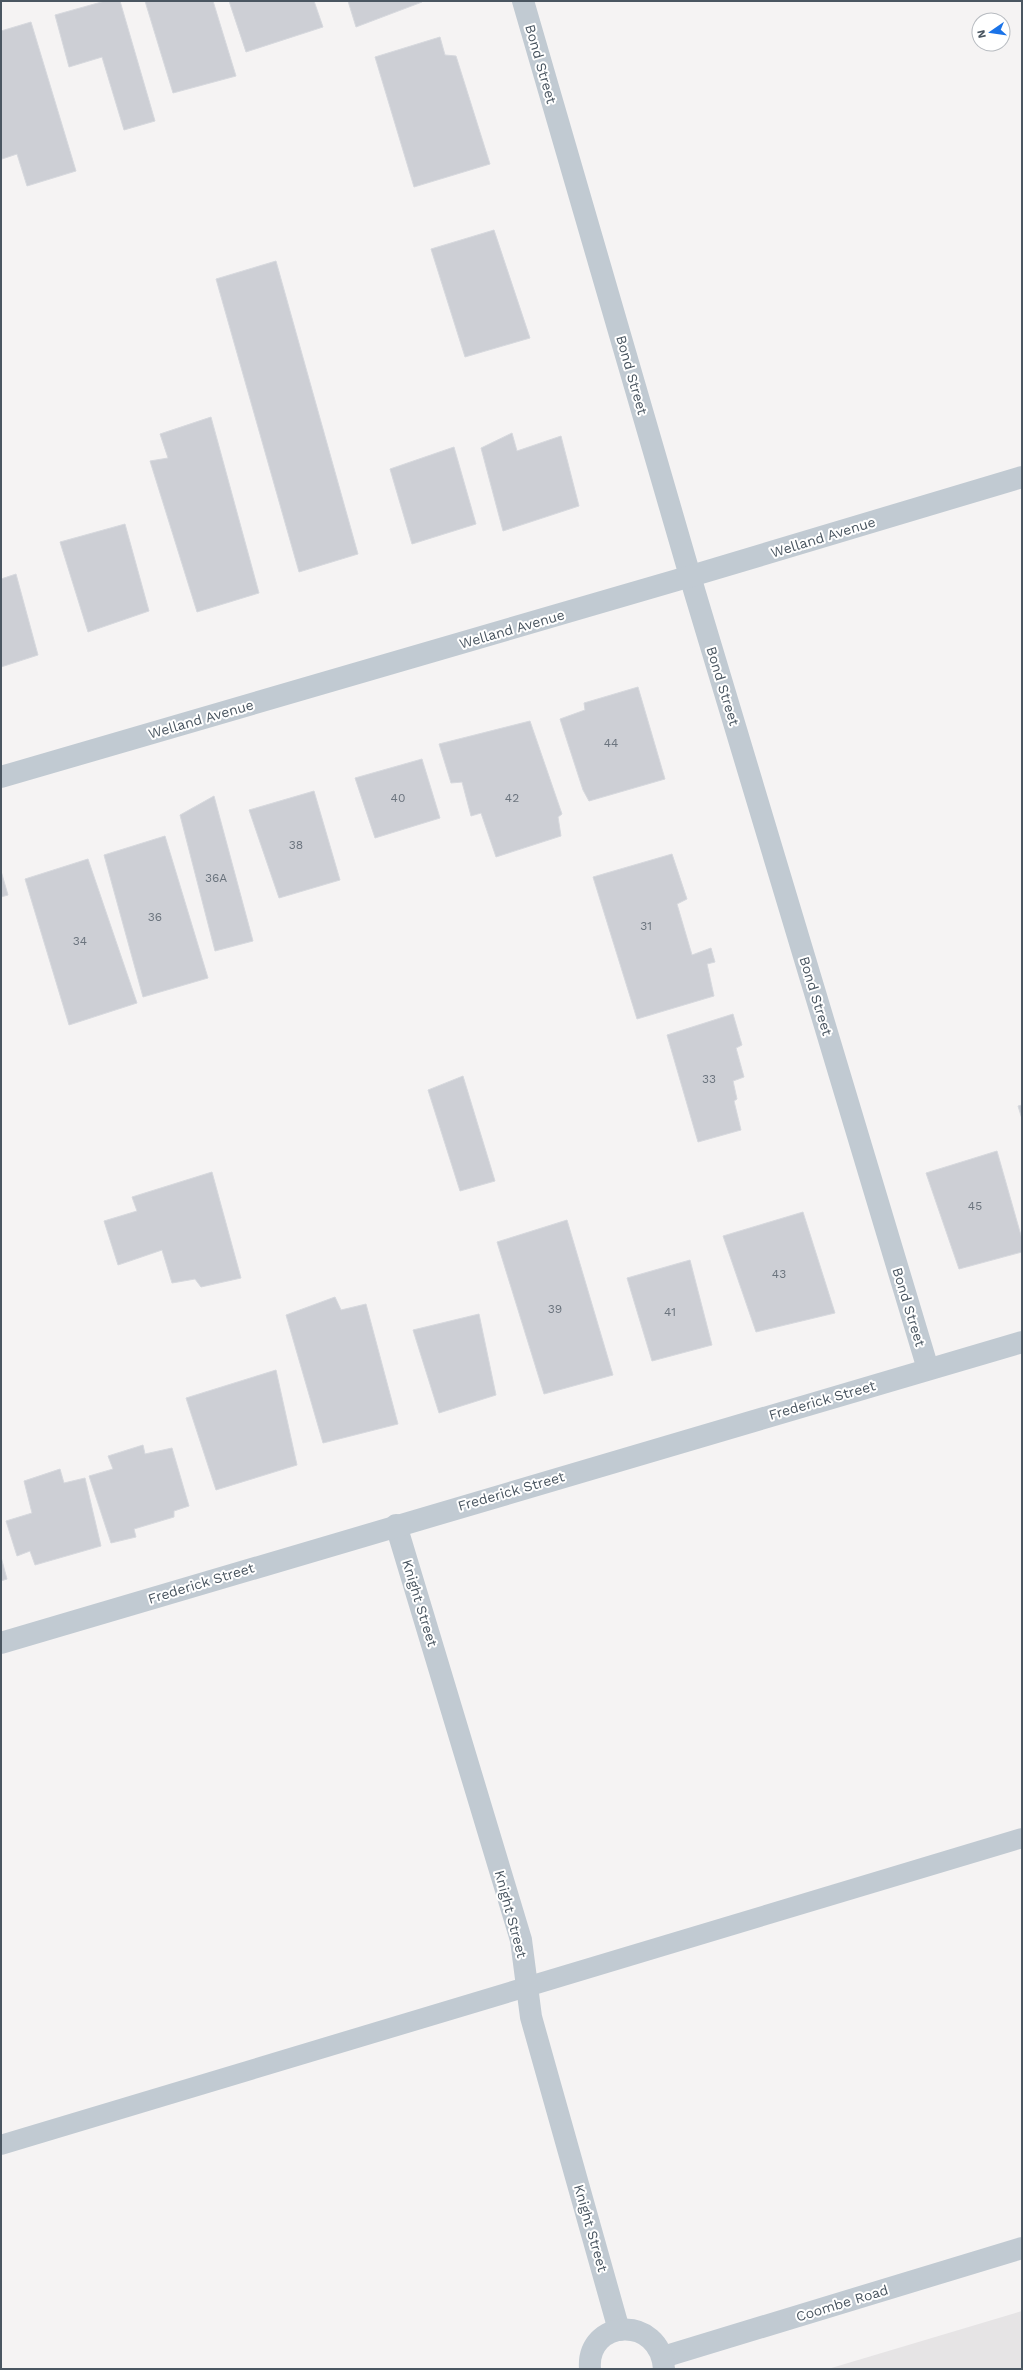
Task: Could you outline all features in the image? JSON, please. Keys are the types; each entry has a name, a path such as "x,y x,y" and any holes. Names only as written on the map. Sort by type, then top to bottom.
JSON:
{"street":[{"name":"Bond Street","path":"523,1 691,576 928,1370"},
{"name":"Welland Avenue","path":"1,777 691,576 1022,477"},
{"name":"Frederick Street","path":"1,1643 396,1525 1022,1342"},
{"name":"Knight Street","path":"396,1525 521,1940 531,2017 619,2330"},
{"name":"Coombe Road","path":"663,2363 1022,2248"},
{"path":"590,2369 590,2362 594,2349 602,2338 619,2330 636,2330 648,2335 656,2344 663,2363"}],"lane":[{"path":"1,2145 1022,1838"}],"shaded area":[{"path":"1022,2311 1022,2369 828,2369"}],"building":[{"path":"105,1 120,1 155,121 124,130 102,57 69,67 55,15"},
{"path":"145,1 213,1 236,76 173,93"},
{"path":"229,1 314,1 323,27 246,52"},
{"path":"348,1 422,1 422,2 356,27"},
{"path":"31,22 76,171 27,186 17,154 2,159 1,157 1,31"},
{"path":"440,37 445,55 456,56 490,164 414,187 375,57"},
{"path":"494,230 530,338 465,357 431,249"},
{"path":"276,261 358,554 299,572 216,279"},
{"path":"211,417 259,593 197,612 150,461 168,458 160,434"},
{"path":"512,433 517,451 561,436 579,506 503,531 481,448"},
{"path":"454,447 476,524 412,544 390,469"},
{"path":"125,524 149,611 88,632 60,542"},
{"path":"16,574 38,655 1,667 1,579"},
{"path":"638,687 665,779 589,801 583,790 560,719 585,710 584,703"},
{"path":"530,721 562,814 558,817 561,836 496,857 481,813 471,816 462,782 451,783 439,744"},
{"path":"422,759 440,818 375,838 355,778"},
{"path":"314,791 340,880 279,898 249,810"},
{"path":"214,796 253,941 215,951 180,815"},
{"path":"165,836 208,978 143,997 104,855"},
{"path":"672,854 687,899 677,904 692,955 711,948 715,962 707,964 714,996 637,1019 593,877"},
{"path":"88,859 137,1003 69,1025 25,879"},
{"path":"1,871 8,895 1,897"},
{"path":"733,1014 742,1045 736,1048 744,1077 733,1081 737,1099 734,1101 741,1130 698,1142 667,1035"},
{"path":"463,1076 495,1181 460,1191 428,1090"},
{"path":"1022,1105 1022,1119 1018,1106"},
{"path":"997,1151 1022,1239 1022,1252 959,1269 926,1173"},
{"path":"212,1172 241,1278 201,1287 195,1279 172,1283 162,1250 118,1265 104,1221 137,1211 132,1197"},
{"path":"803,1212 835,1313 756,1332 723,1236"},
{"path":"567,1220 613,1375 544,1394 497,1242"},
{"path":"690,1260 712,1345 652,1361 627,1278"},
{"path":"335,1297 341,1310 366,1304 398,1424 323,1443 286,1315"},
{"path":"479,1314 496,1395 439,1413 413,1330"},
{"path":"276,1370 297,1465 216,1490 186,1398"},
{"path":"143,1445 145,1454 172,1448 189,1506 174,1511 174,1517 134,1529 136,1537 111,1543 89,1476 113,1469 108,1456"},
{"path":"60,1469 64,1483 85,1478 101,1546 35,1565 30,1551 17,1556 6,1521 32,1513 24,1481"},
{"path":"1,1557 7,1579 1,1581"}]}
